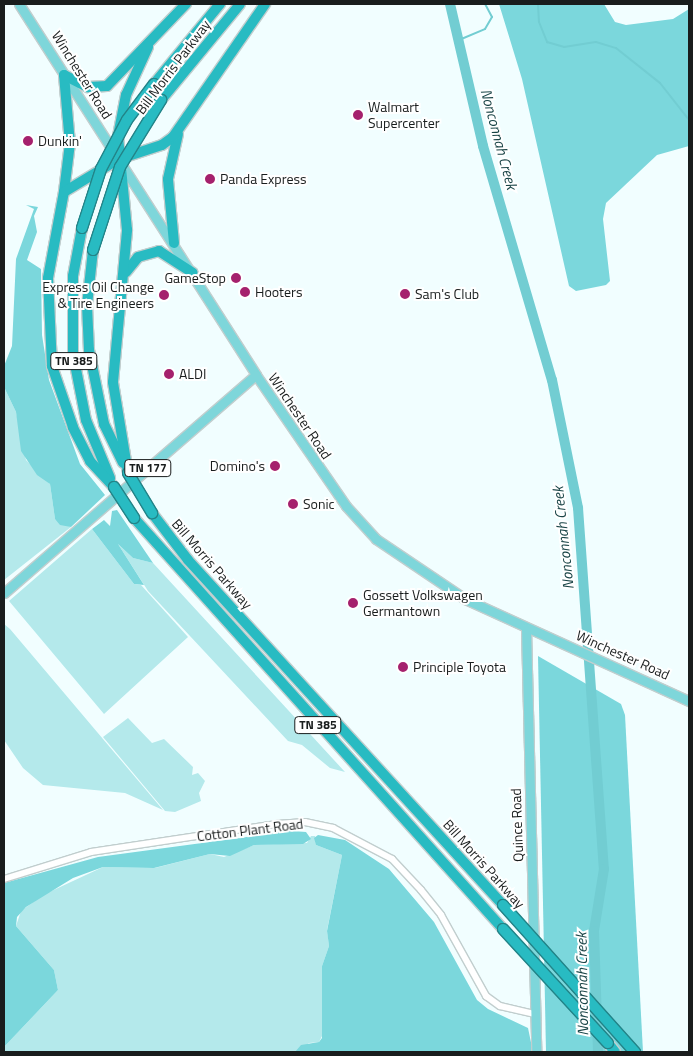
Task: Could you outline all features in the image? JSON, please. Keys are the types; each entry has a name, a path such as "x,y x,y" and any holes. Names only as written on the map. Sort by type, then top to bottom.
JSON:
{"highway":[{"path":"114,487 90,461 73,427 52,366 48,278 64,192 70,143 64,75 100,89 148,46 186,4"},
{"name":"Bill Morris Parkway","path":"220,4 127,120 101,169 82,228 73,276 73,354 86,420 114,487 134,518 615,1052"},
{"name":"Bill Morris Parkway","path":"240,4 161,100 120,167 93,250 87,305 89,350 104,424 128,473 152,513 188,560 635,1052"},
{"path":"64,192 119,158 162,145 184,120 265,4"},
{"path":"128,473 113,382 117,317 126,272 127,230 118,136 126,95 148,46"},
{"path":"174,243 168,179 174,142 184,120"},
{"path":"126,272 138,257 159,252 193,273"}],"main road":[{"name":"Winchester Road","path":"19,4 174,243 256,375 346,506 376,539 437,584 526,628 548,636 689,701"},
{"name":"TN 177","path":"4,593 256,375"},
{"name":"Quince Road","path":"526,628 536,1052"}],"street":[{"name":"Cotton Plant Road","path":"4,879 91,852 277,824 305,822 333,828 392,859 421,890 441,915 486,996 500,1006 535,1014"}],"shaded area":[{"path":"499,4 604,4 615,22 626,25 673,19 689,9 689,146 657,155 606,203 603,219 610,281 606,285 576,291 569,286 522,79"},
{"path":"26,205 38,207 34,216 37,232 27,260 41,269 42,335 49,380 80,464 105,495 71,527 60,525 55,519 50,484 37,475 21,451 16,412 4,387 4,366 12,346 16,259 34,209"},
{"path":"4,387 16,412 26,460 50,484 55,519 71,527 4,580"},
{"path":"117,510 153,563 133,558 118,544 144,585 134,584 92,529 104,520 110,526 112,511"},
{"path":"92,529 134,584 141,585 188,637 104,714 9,601"},
{"path":"118,544 133,558 153,563 345,772 330,768 302,745 288,741 148,591"},
{"path":"4,624 163,810 125,793 43,785 23,768 4,740"},
{"path":"538,656 621,704 625,715 643,1052 546,1052"},
{"path":"128,718 152,743 164,739 193,767 192,775 198,773 205,781 199,793 201,801 175,812 165,811 103,737"},
{"path":"291,831 306,832 311,839 303,844 254,845 230,856 210,854 154,868 103,867 73,878 26,907 17,917 16,926 54,970 58,990 4,1047 4,883 98,857"},
{"path":"318,835 345,840 389,869 434,922 477,1000 488,1009 528,1028 533,1052 295,1052 301,1045 319,1042 322,1038 322,966 329,946 327,931 342,855 316,845 314,838"},
{"path":"311,836 315,836 316,845 342,855 327,930 329,946 322,966 324,1032 319,1042 309,1043 295,1052 4,1052 4,1047 58,990 54,970 16,926 21,911 43,895 103,867 155,868 210,854 224,857 254,845 307,843"}],"waterway":[{"name":"Nonconnah Creek","path":"450,4 483,146 552,380 578,508 604,869 594,931 598,1052"},
{"path":"459,40 485,29 492,17 485,4"},
{"path":"538,4 539,22 547,42 564,47 596,42 616,48 660,83 689,120"}],"place":[{"name":"Walmart Supercenter","path":"358,115"},
{"name":"Dunkin'","path":"28,141"},
{"name":"Panda Express","path":"210,179"},
{"name":"GameStop","path":"236,278"},
{"name":"Hooters","path":"245,292"},
{"name":"Sam's Club","path":"405,294"},
{"name":"Express Oil Change & Tire Engineers","path":"164,295"},
{"name":"ALDI","path":"169,374"},
{"name":"Domino's","path":"275,466"},
{"name":"Sonic","path":"293,504"},
{"name":"Gossett Volkswagen Germantown","path":"353,603"},
{"name":"Principle Toyota","path":"403,667"}]}
